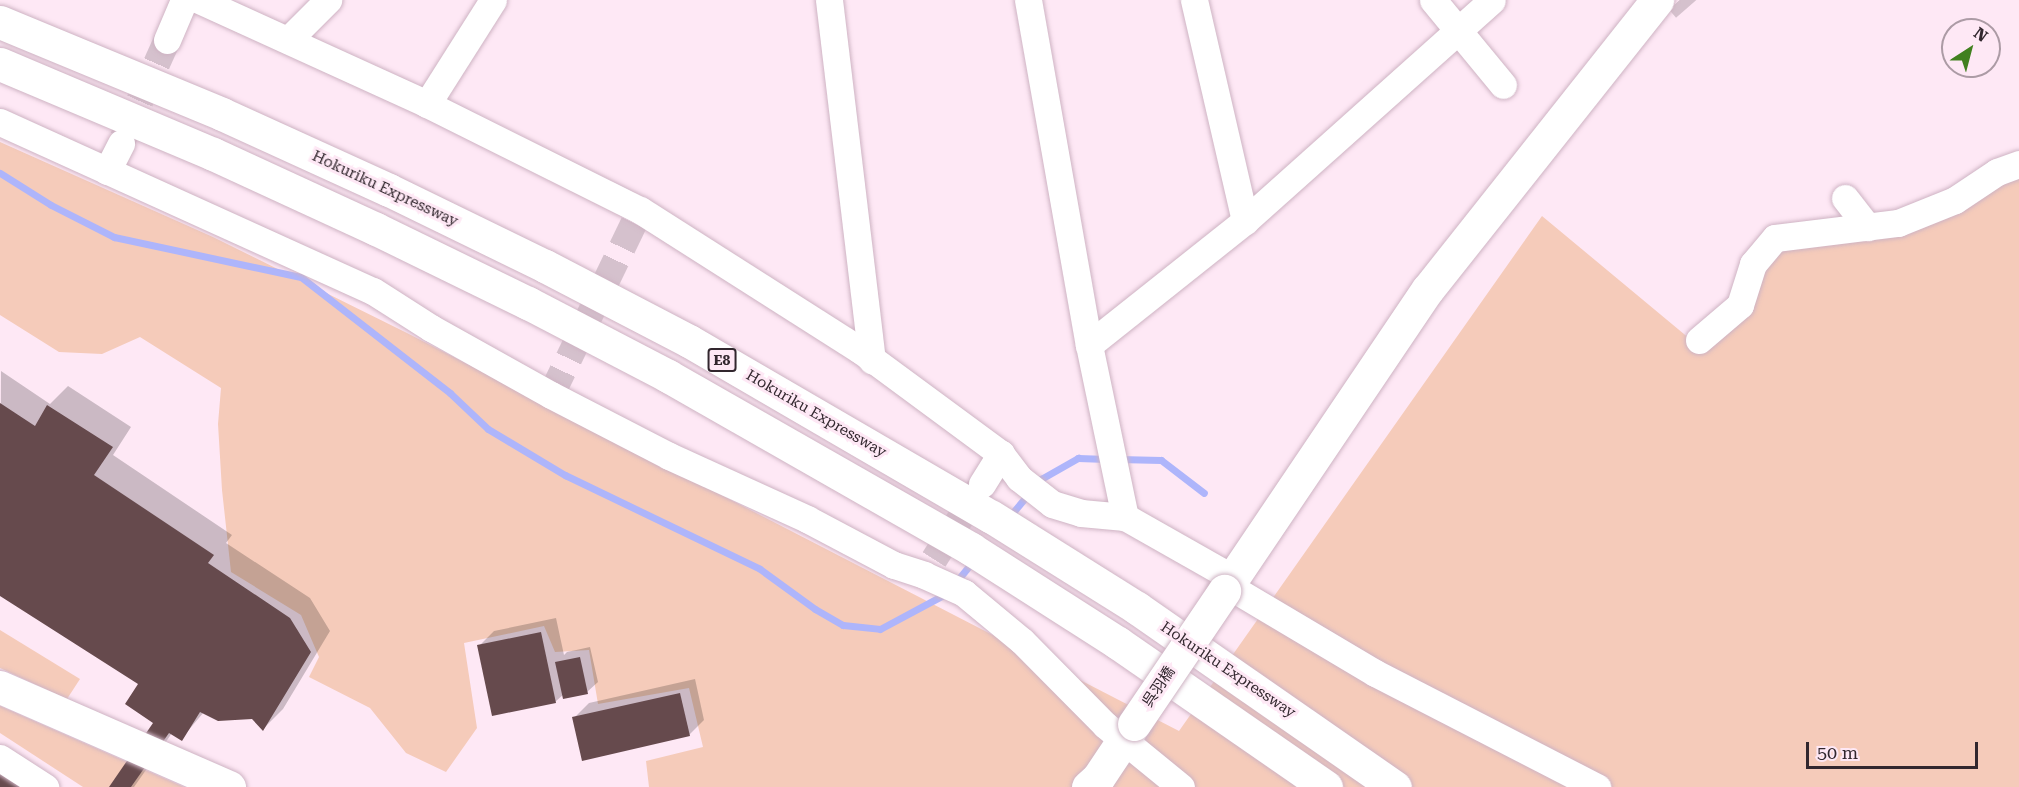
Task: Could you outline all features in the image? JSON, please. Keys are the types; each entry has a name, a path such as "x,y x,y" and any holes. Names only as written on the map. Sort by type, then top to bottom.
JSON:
{"main road":[{"name":"呉羽橋","path":"1088,787 1098,778 1428,289 1657,0"},
{"name":"Hokuriku Expressway","path":"0,22 222,114 389,190 689,341 903,464 1118,596 1286,709 1395,787"},
{"path":"0,64 213,154 376,229 528,303 668,376 971,549 1118,643 1326,787"},
{"path":"0,687 229,787"}],"street":[{"path":"167,40 184,0"},
{"path":"199,0 427,104 640,210 872,360 1001,454 1019,478 1052,504 1081,513 1125,517 1228,585 1375,673 1597,787"},
{"path":"288,40 328,0"},
{"path":"427,104 493,0"},
{"path":"829,0 872,360"},
{"path":"1028,0 1089,345 1125,517"},
{"path":"1194,0 1245,221"},
{"path":"1433,0 1503,85"},
{"path":"1089,345 1245,221 1492,0"},
{"path":"0,122 373,291 430,328 561,400 669,456 807,519 894,566 929,567 1022,641 1105,725 1129,732 1181,787"},
{"path":"107,171 121,143"},
{"path":"1699,340 1740,305 1753,264 1775,238 1898,223 1955,200 1997,172 2019,164"},
{"path":"1845,198 1868,227"},
{"path":"982,484 1001,454"},
{"path":"0,758 45,787"}],"shaded area":[{"path":"0,142 213,237 407,333 1179,731 1542,216 1702,349 1772,252 2019,178 2019,787 649,787 646,761 703,747 689,688 598,704 589,650 555,652 544,626 464,643 477,728 446,772 406,753 370,708 309,677 319,657 301,615 231,572 218,424 221,388 140,337 102,354 59,352 0,315"},
{"path":"0,630 80,679 67,699 0,668"},
{"path":"0,706 184,787 83,787 0,733"}],"building":[{"path":"0,403 35,426 47,405 113,447 94,475 214,555 208,563 290,618 311,652 263,731 252,719 218,721 200,712 182,741 169,733 131,787 109,787 153,723 125,704 138,684 0,596"},
{"path":"541,632 556,703 492,716 477,645"},
{"path":"580,657 588,694 563,699 555,662"},
{"path":"680,693 690,736 582,761 572,717"},
{"path":"0,771 24,787 0,787"}],"waterway":[{"path":"0,173 51,205 114,237 301,277 450,393 488,429 565,475 760,569 815,609 843,625 880,629 947,593"},
{"path":"1036,485 1041,479 1078,458 1107,459"},
{"path":"1118,459 1161,460 1204,493"},
{"path":"1009,517 1029,493"},
{"path":"956,582 974,560"}],"tunnel":[{"path":"1679,0 1686,8"},
{"path":"123,138 167,40"},
{"path":"551,395 640,210"},
{"path":"934,559 980,487"}]}
